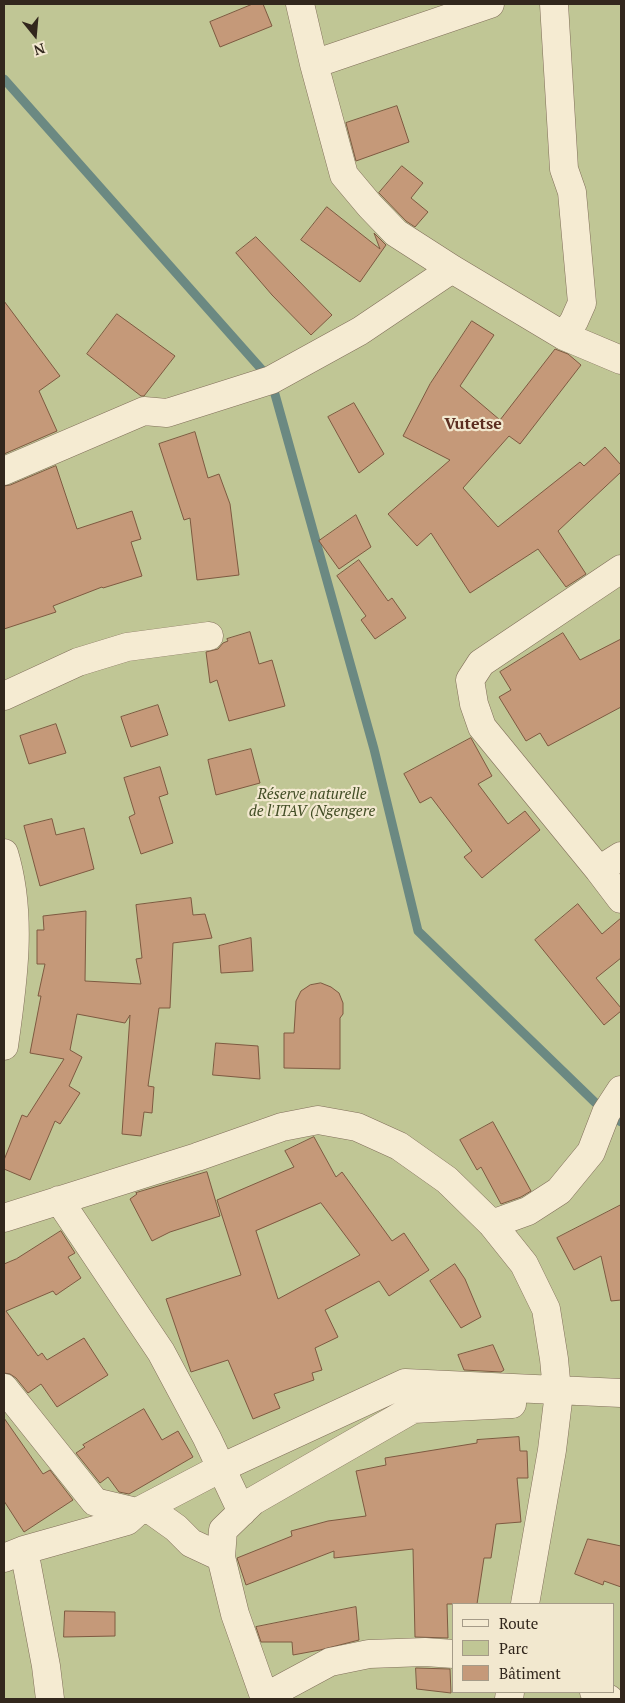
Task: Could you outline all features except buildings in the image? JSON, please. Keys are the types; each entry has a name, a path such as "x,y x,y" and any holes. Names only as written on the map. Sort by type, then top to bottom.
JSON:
{"street":[{"path":"300,4 344,175 396,233 564,336 621,360"},
{"path":"314,64 490,4"},
{"path":"554,4 564,169 572,192 582,303 574,321 564,336"},
{"path":"4,471 144,410 167,413 271,380 360,331 452,269"},
{"path":"621,569 481,663 470,680 474,704 482,727 610,863 621,899"},
{"path":"4,696 78,662 127,646 209,636"},
{"path":"4,852 15,916 12,992 4,1046"},
{"path":"492,1224 528,1211 559,1191 591,1152 606,1113 621,1090"},
{"path":"4,1218 197,1157 282,1127 318,1120 357,1127 399,1146 447,1180 492,1224 524,1264 546,1309 554,1359 557,1396 552,1450 525,1603"},
{"path":"59,1200 161,1352 242,1512"},
{"path":"50,1699 46,1666 14,1554 127,1521 137,1512 221,1468 405,1383 557,1396"},
{"path":"4,1388 95,1502 137,1512 148,1508 176,1528 192,1543 221,1557"},
{"path":"452,1654 425,1652 369,1654 330,1662 265,1698 235,1614 221,1557 224,1530 253,1501 413,1409 557,1396 621,1394"},
{"path":"596,1693 609,1699"}],"green space":[{"name":"Réserve naturelle de l'ITAV (Ngengere","path":"4,4 621,4 621,1699 4,1699"}],"waterway":[{"path":"4,79 271,380 374,749 418,931 606,1113 621,1122"}],"district":[{"name":"Vutetse","path":"473,424"}]}
